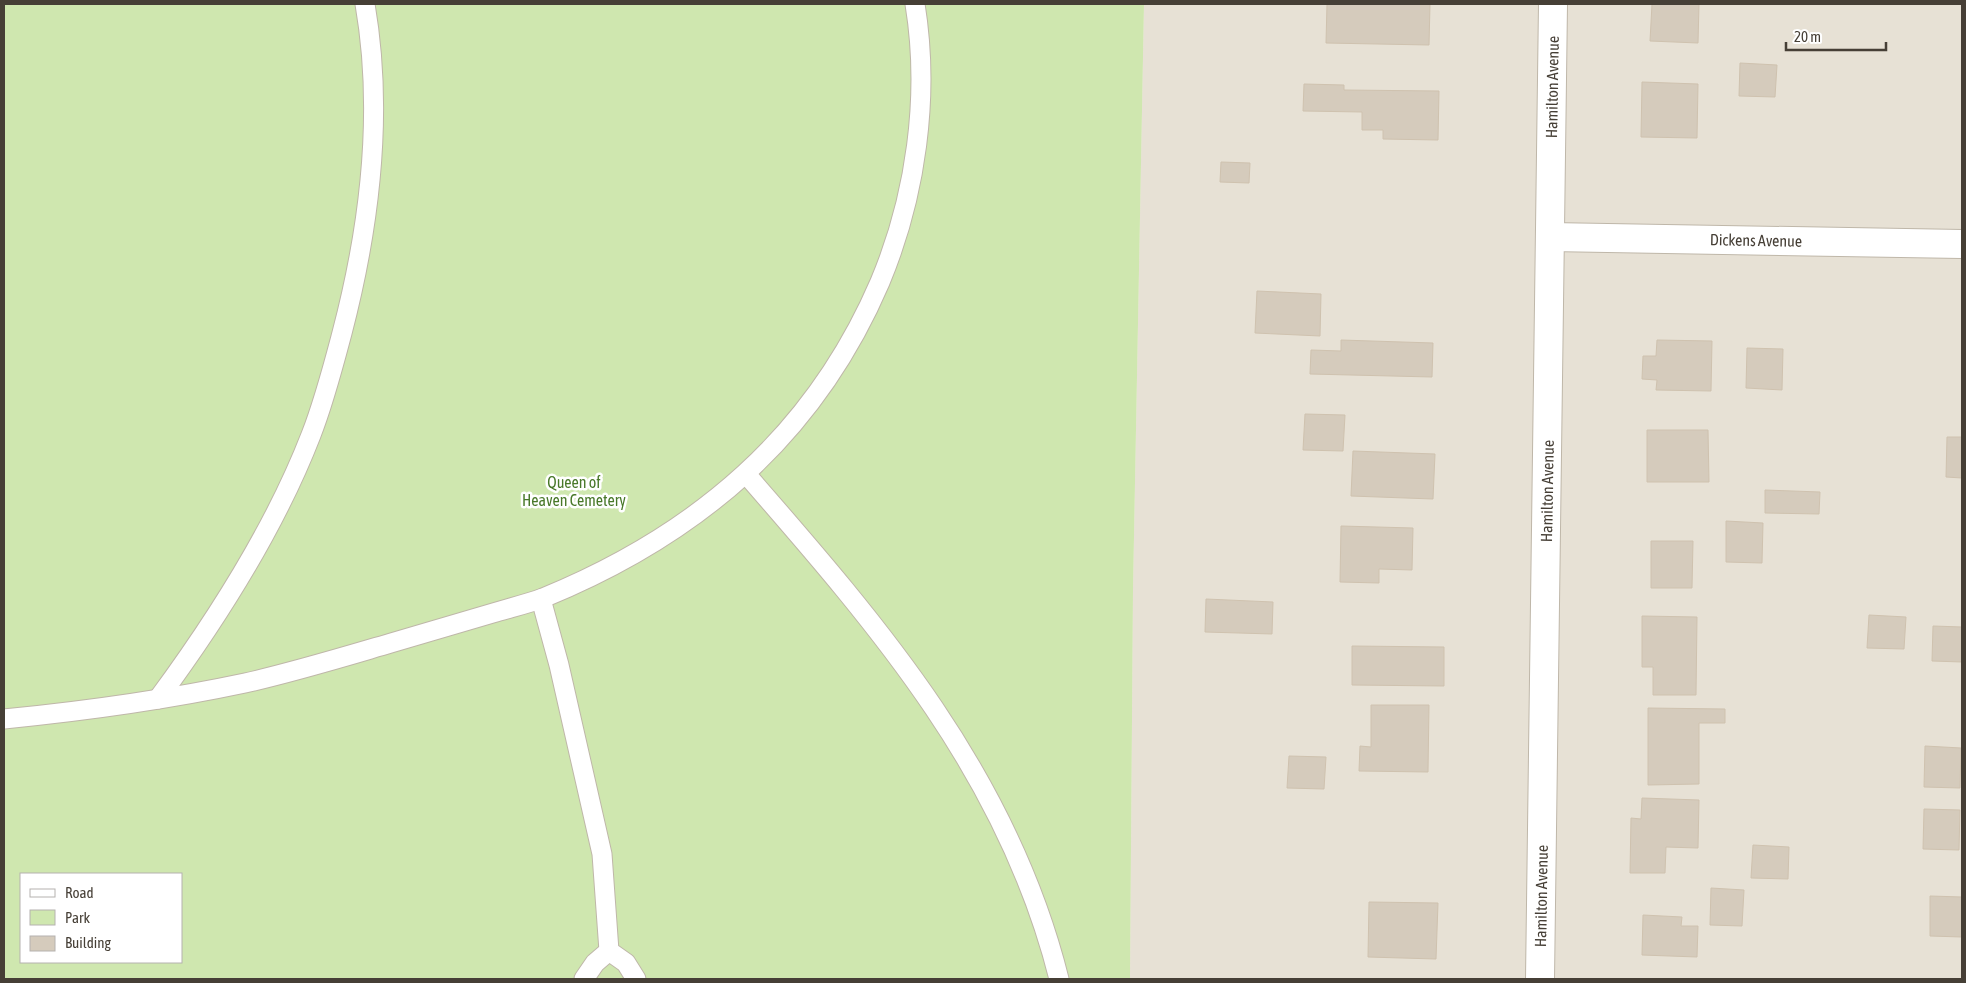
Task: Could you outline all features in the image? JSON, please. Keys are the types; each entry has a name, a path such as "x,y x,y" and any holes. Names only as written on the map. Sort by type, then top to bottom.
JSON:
{"street":[{"name":"Hamilton Avenue","path":"1540,979 1554,4"},
{"name":"Dickens Avenue","path":"1550,238 1962,244"}],"lane":[{"path":"158,699 200,641 276,511 311,435 331,377 351,300 368,205 374,140 374,80 365,4"},
{"path":"4,719 65,713 247,683 540,599 600,572 662,538 707,507 746,474 794,423 833,370 866,313 890,256 910,188 918,122 921,64 915,4"},
{"path":"746,474 849,593 933,705 967,758 1010,838 1042,919 1059,979"},
{"path":"540,599 559,665 602,854 610,951 626,963 636,979"},
{"path":"584,979 596,963 610,951"}],"shaded area":[{"path":"1144,4 1962,4 1962,979 1130,979 1133,590"}],"green space":[{"name":"Queen of Heaven Cemetery","path":"4,4 1144,4 1133,590 1130,979 4,979"}],"building":[{"path":"1327,4 1430,4 1429,45 1326,43"},
{"path":"1652,4 1699,4 1698,43 1650,41"},
{"path":"1740,63 1777,65 1775,97 1739,96"},
{"path":"1642,82 1698,84 1697,138 1641,137"},
{"path":"1304,84 1344,85 1344,90 1439,91 1438,140 1383,139 1383,130 1362,130 1362,112 1303,111"},
{"path":"1221,162 1250,163 1249,183 1220,182"},
{"path":"1257,291 1321,294 1320,336 1255,333"},
{"path":"1341,340 1433,343 1432,377 1310,374 1311,350 1341,351"},
{"path":"1657,340 1712,341 1711,391 1656,390 1657,380 1642,379 1643,356 1656,356"},
{"path":"1747,348 1783,349 1782,390 1746,388"},
{"path":"1305,414 1345,415 1343,451 1303,450"},
{"path":"1647,430 1708,430 1709,482 1647,482"},
{"path":"1947,437 1962,437 1962,478 1946,477"},
{"path":"1353,451 1435,454 1433,499 1351,496"},
{"path":"1765,490 1820,492 1819,514 1765,513"},
{"path":"1726,521 1763,523 1762,563 1726,562"},
{"path":"1341,526 1413,528 1412,570 1379,569 1379,583 1340,582"},
{"path":"1651,541 1693,541 1692,588 1651,588"},
{"path":"1206,599 1273,602 1272,634 1205,632"},
{"path":"1869,615 1906,617 1904,649 1867,648"},
{"path":"1642,616 1697,617 1696,695 1653,695 1653,667 1642,667"},
{"path":"1933,626 1962,627 1962,662 1932,661"},
{"path":"1352,646 1444,647 1444,686 1352,685"},
{"path":"1371,705 1429,705 1428,772 1359,771 1360,746 1371,747"},
{"path":"1648,708 1725,709 1725,723 1699,723 1699,784 1648,785"},
{"path":"1925,746 1961,748 1960,788 1924,787"},
{"path":"1289,756 1326,757 1324,789 1287,788"},
{"path":"1642,798 1699,800 1698,848 1666,847 1665,873 1630,873 1631,818 1641,819"},
{"path":"1924,809 1960,810 1959,850 1923,849"},
{"path":"1753,845 1789,847 1788,879 1751,878"},
{"path":"1711,888 1744,890 1742,926 1710,925"},
{"path":"1930,896 1962,897 1962,937 1930,936"},
{"path":"1369,902 1438,903 1436,959 1368,957"},
{"path":"1643,915 1682,917 1681,926 1698,926 1697,957 1642,955"}]}
